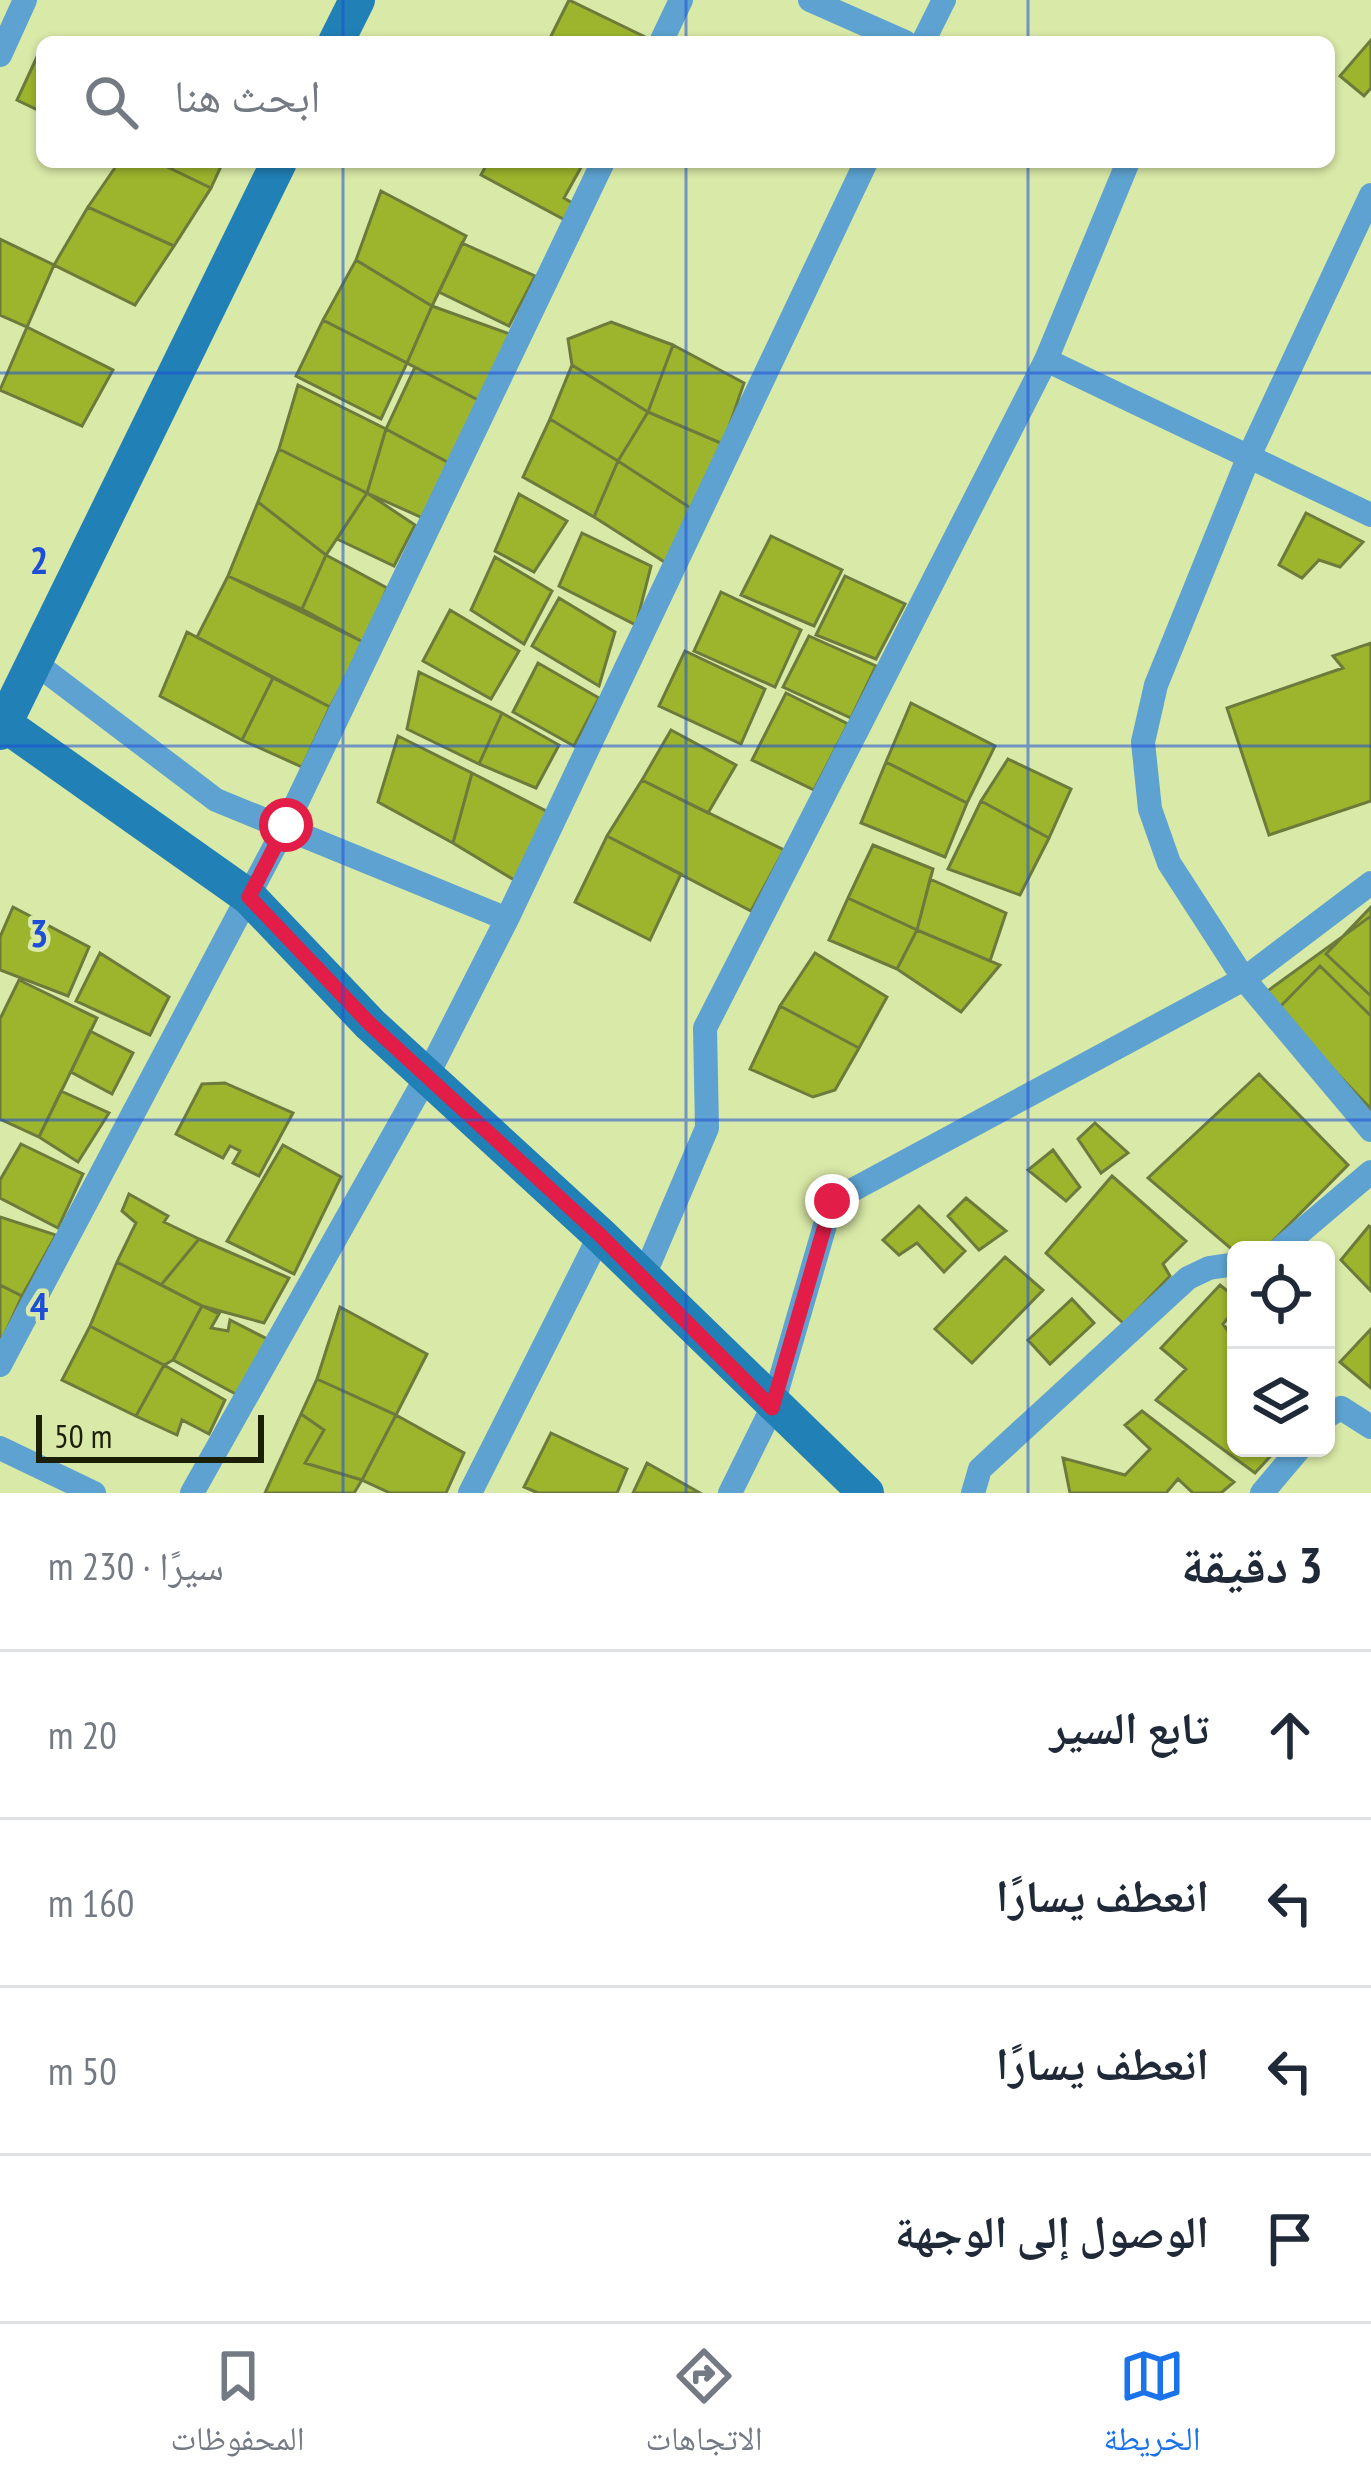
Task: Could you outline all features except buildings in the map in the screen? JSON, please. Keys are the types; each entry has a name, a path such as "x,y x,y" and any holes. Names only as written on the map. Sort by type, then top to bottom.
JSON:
{"street":[{"path":"0,55 26,0"},
{"path":"339,36 356,0"},
{"path":"664,36 681,0"},
{"path":"810,0 891,36"},
{"path":"926,36 944,0"},
{"path":"276,168 1,725 249,897 370,1024 600,1235 772,1408 866,1493"},
{"path":"0,1365 286,825 600,168"},
{"path":"192,1493 428,1074 507,919 863,168"},
{"path":"643,1278 706,1128 705,1028 1046,360 1126,168"},
{"path":"1371,195 1249,456 1156,685 1143,742 1150,809 1169,863 1244,979 1371,1130"},
{"path":"1046,360 1371,515"},
{"path":"34,662 175,774 216,800 507,919"},
{"path":"730,1493 772,1408 832,1201 1244,979 1371,883"},
{"path":"1290,1241 1371,1172"},
{"path":"470,1493 600,1235"},
{"path":"973,1493 980,1468 1188,1278 1227,1265"},
{"path":"1335,1412 1341,1408 1371,1427"},
{"path":"0,1448 94,1493"},
{"path":"1262,1493 1292,1457"}],"route":[{"path":"286,825 249,897 314,960 370,1024 600,1235 772,1408 832,1201"}]}
